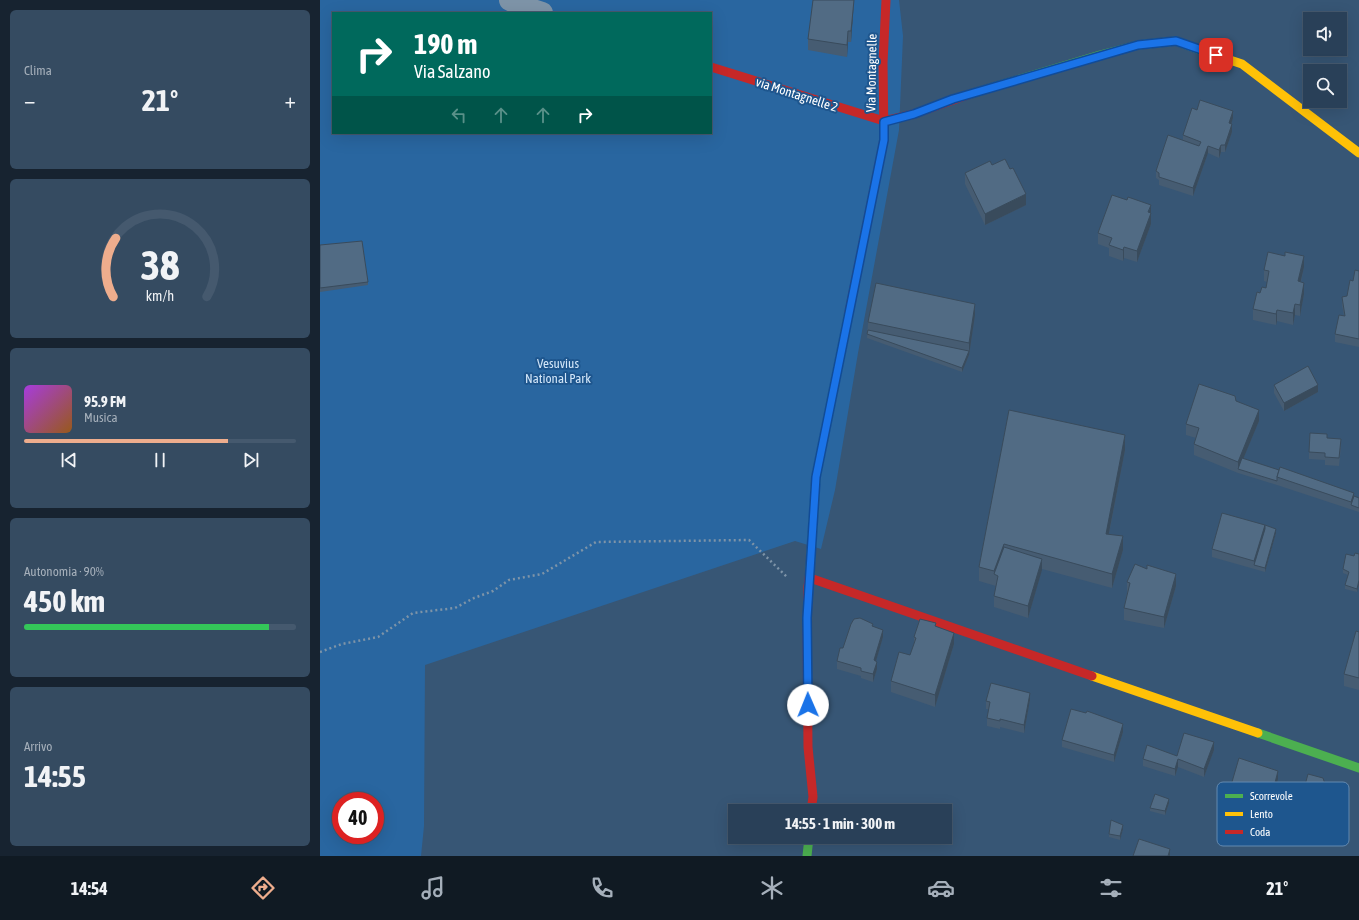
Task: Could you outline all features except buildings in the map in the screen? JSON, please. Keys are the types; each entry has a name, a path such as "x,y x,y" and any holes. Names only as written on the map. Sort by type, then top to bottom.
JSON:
{"street":[{"path":"510,0 539,12"},
{"name":"Via Montagnelle","path":"812,804 813,797 808,747 807,634 816,477 884,140 883,64 886,0"},
{"path":"884,122 914,114 953,99 1100,55 1138,45 1176,41 1242,64 1359,153"},
{"name":"via Montagnelle 2","path":"712,67 884,122"},
{"path":"809,583 1359,768"},
{"path":"807,856 808,844"}],"path":[{"path":"320,652 342,644 378,637 413,614 455,608 492,591 509,580 542,574 596,542 749,540 794,584 809,583"}],"green space":[{"name":"Vesuvius National Park","path":"320,0 899,0 903,36 899,130 858,353 835,490 821,549 795,541 425,665 424,826 421,856 320,856"}],"traffic: fast":[{"path":"970,94 1138,45 1176,41 1203,51"},
{"path":"810,571 816,477 849,313"},
{"path":"1258,733 1359,768"},
{"path":"807,856 808,844"}],"traffic: slow":[{"path":"1203,51 1242,64 1359,153"},
{"path":"1092,676 1258,733"}],"traffic: jam":[{"path":"849,313 884,140 883,63 886,0"},
{"path":"712,67 884,121 914,114 970,94"},
{"path":"810,571 808,587 807,634 808,747 813,797 812,804"},
{"path":"810,578 1092,676"}],"route":[{"path":"808,705 808,587 810,578 816,477 884,140 884,122 914,114 953,99 1138,45 1176,41 1216,55"}]}
